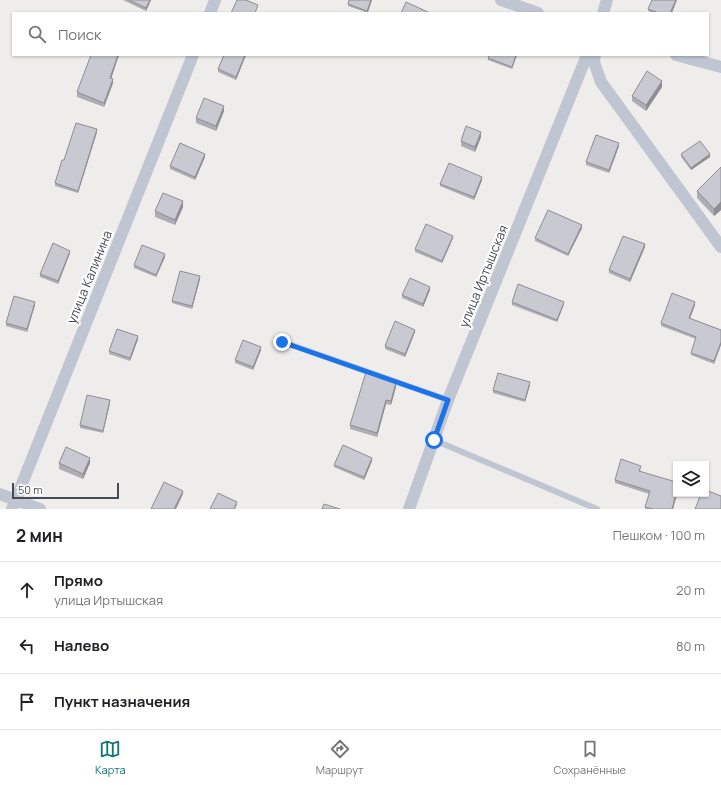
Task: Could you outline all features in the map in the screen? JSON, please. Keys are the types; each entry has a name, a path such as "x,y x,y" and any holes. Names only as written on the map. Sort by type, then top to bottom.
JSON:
{"street":[{"path":"210,12 215,0"},
{"path":"501,0 535,12"},
{"path":"603,12 607,0"},
{"name":"улица Калинина","path":"14,504 193,56"},
{"name":"улица Иртышская","path":"409,509 448,400 587,56"},
{"path":"594,56 594,62 601,82 721,247"},
{"path":"680,56 721,67"},
{"path":"0,494 14,504 40,509"}],"lane":[{"path":"282,342 448,400"},
{"path":"434,440 597,509"}],"building":[{"path":"129,0 150,0 146,8"},
{"path":"237,0 246,0 258,5 255,12 231,12"},
{"path":"349,0 371,0 367,11 348,4"},
{"path":"652,0 676,0 670,12 656,12 648,9"},
{"path":"406,2 428,12 401,12"},
{"path":"91,56 118,56 110,78 113,79 104,103 77,92"},
{"path":"224,56 245,56 236,77 218,69"},
{"path":"489,56 516,56 512,67 488,58"},
{"path":"647,71 662,81 646,105 632,96"},
{"path":"204,98 224,106 216,126 196,118"},
{"path":"76,123 97,129 78,191 55,183"},
{"path":"466,126 481,132 475,147 461,141"},
{"path":"596,135 619,143 609,170 586,162"},
{"path":"700,141 710,154 691,168 681,154"},
{"path":"180,143 205,154 195,177 170,166"},
{"path":"449,163 482,177 474,197 440,184"},
{"path":"721,167 721,202 714,209 697,191"},
{"path":"163,193 183,201 175,220 155,211"},
{"path":"548,210 582,225 568,254 535,238"},
{"path":"426,224 453,236 442,261 415,249"},
{"path":"623,236 645,244 630,279 609,270"},
{"path":"53,243 70,251 58,281 40,274"},
{"path":"142,245 165,254 156,275 134,265"},
{"path":"180,271 200,276 192,306 172,301"},
{"path":"410,278 430,287 423,304 402,295"},
{"path":"518,284 564,302 557,320 512,302"},
{"path":"672,293 695,302 689,318 721,330 721,342 714,361 691,353 696,337 661,323"},
{"path":"14,296 35,302 27,329 6,323"},
{"path":"395,321 415,330 405,354 385,346"},
{"path":"117,329 138,336 130,358 109,351"},
{"path":"243,340 261,347 253,367 235,360"},
{"path":"366,372 396,382 391,401 386,400 377,433 350,425"},
{"path":"498,373 530,382 525,400 493,390"},
{"path":"87,395 110,400 103,431 80,425"},
{"path":"343,445 372,458 364,477 334,465"},
{"path":"66,447 90,458 83,474 59,463"},
{"path":"621,459 641,466 639,471 673,481 673,497 675,497 672,509 653,509 645,507 650,491 615,480"},
{"path":"164,482 183,491 174,509 151,509"},
{"path":"709,491 721,496 721,509 695,509 700,497 709,497"},
{"path":"218,493 237,502 234,509 210,509"},
{"path":"324,504 340,509 322,509"}],"route":[{"path":"282,342 448,400 434,440"}]}
